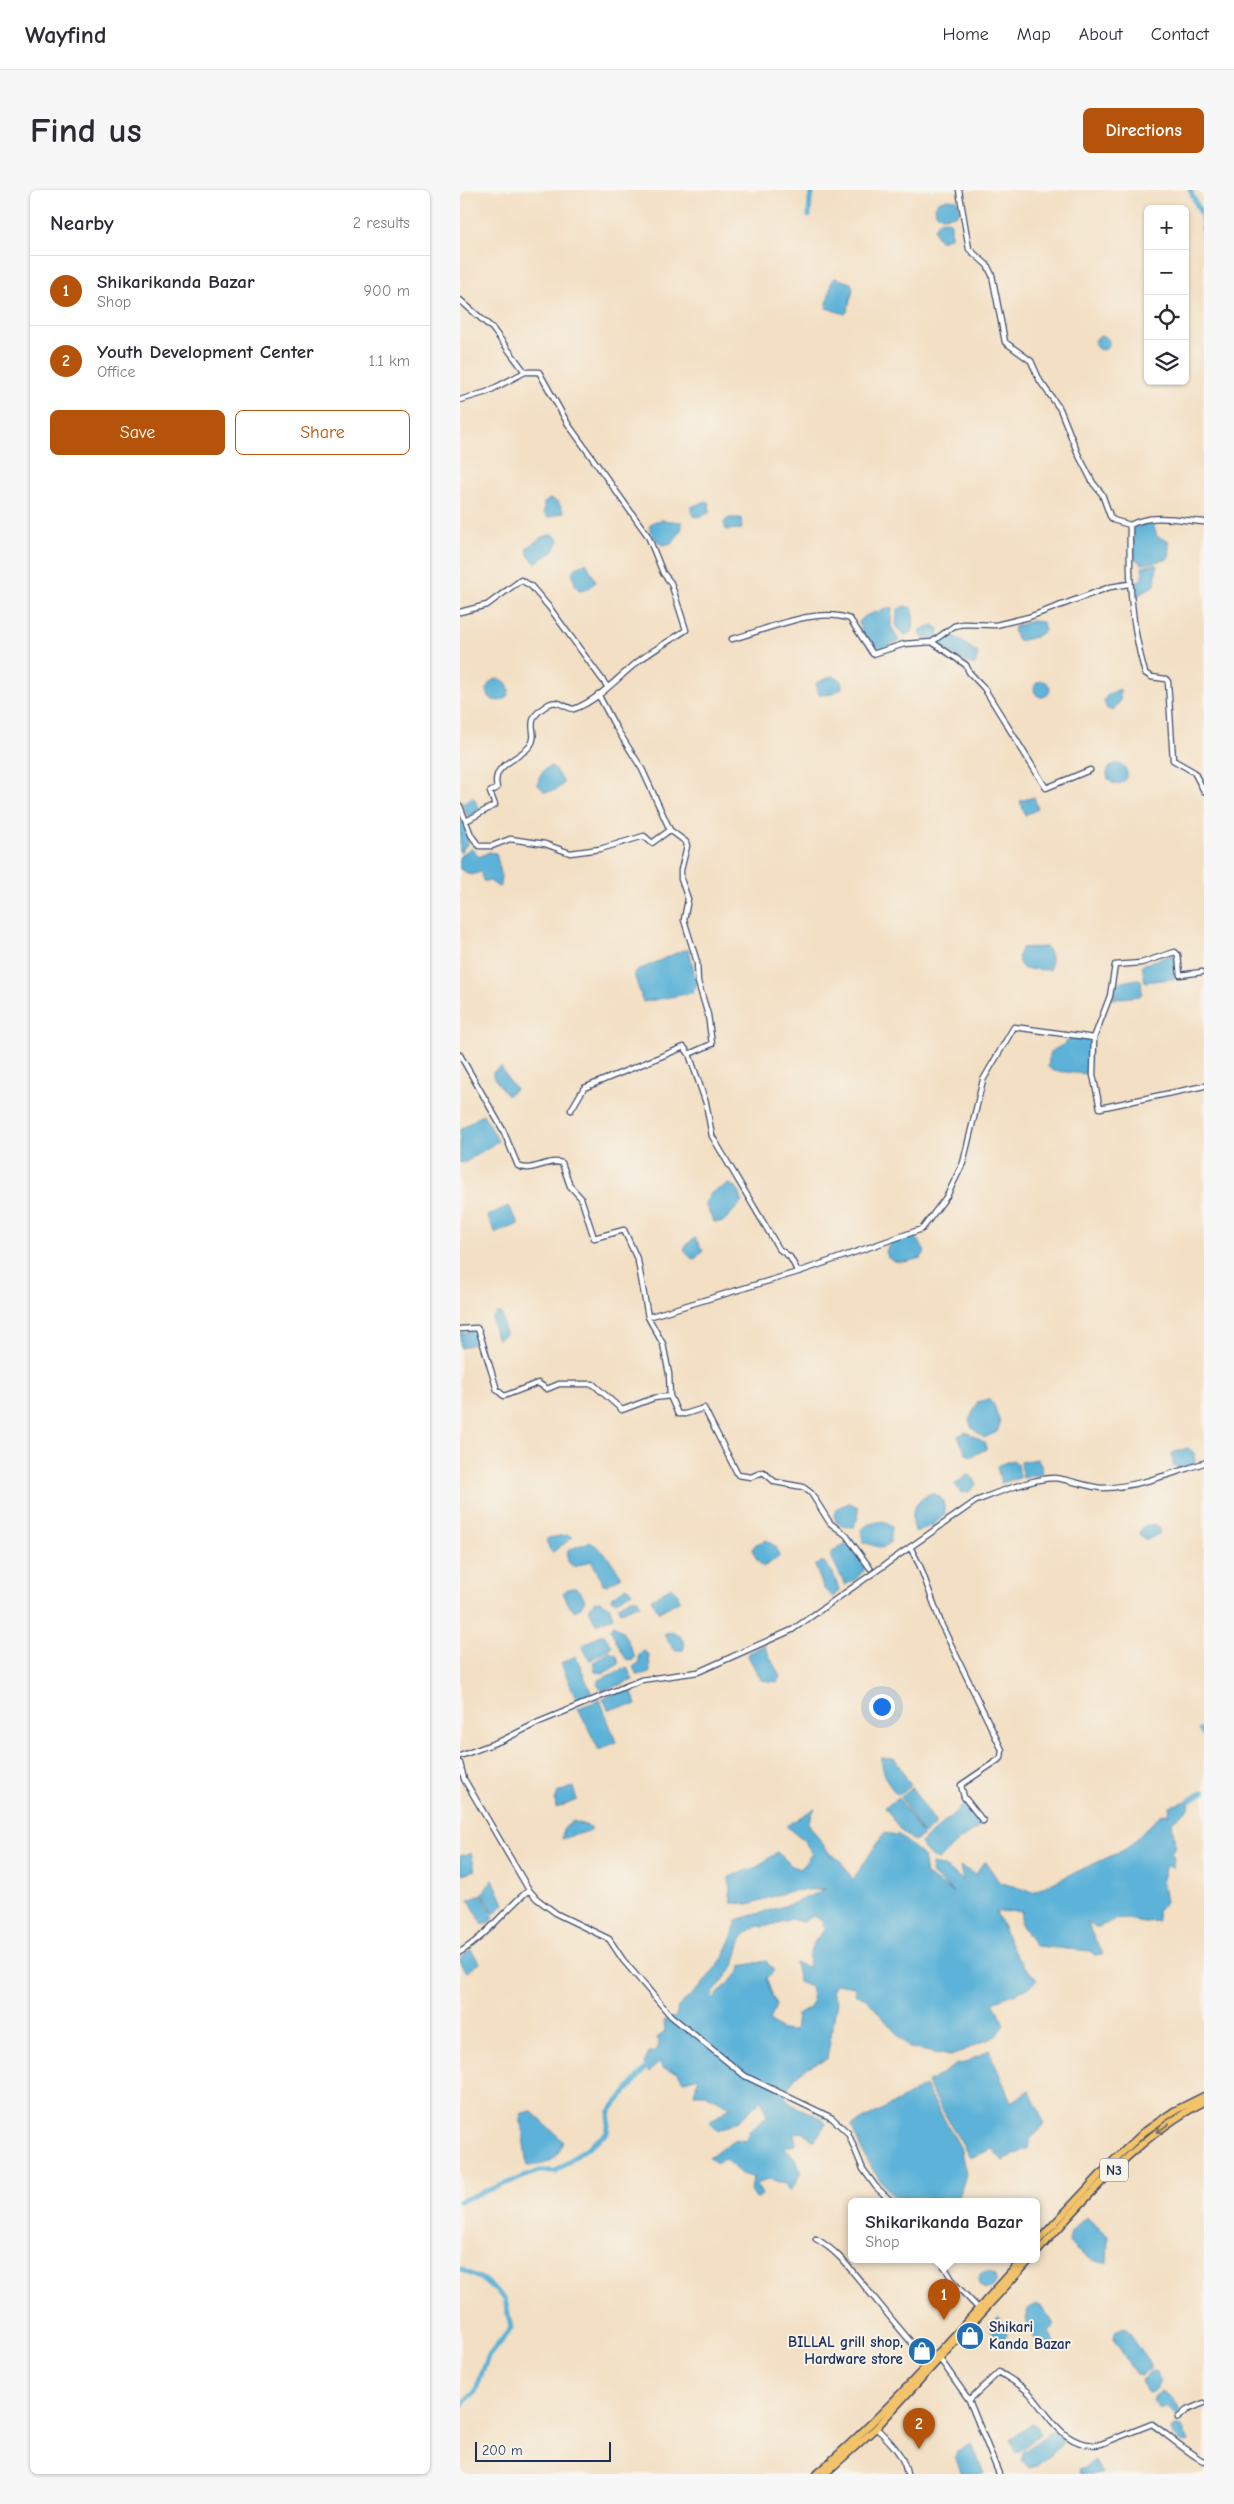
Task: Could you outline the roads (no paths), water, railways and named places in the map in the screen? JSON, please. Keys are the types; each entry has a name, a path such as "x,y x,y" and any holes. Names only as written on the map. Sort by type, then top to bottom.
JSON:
{"highway":[{"name":"N3","path":"1040,2239 1112,2162 1144,2132 1174,2111 1204,2096"},
{"name":"N3","path":"1040,2249 1101,2183 1142,2143 1204,2102"},
{"path":"826,2474 876,2428 940,2359 1020,2263"},
{"path":"816,2474 856,2440 929,2362 1027,2263"}],"street":[{"path":"958,190 970,250 987,265 992,275 1005,342 1031,361 1040,382 1060,408 1086,472 1102,494 1110,516 1113,520 1130,525 1137,521 1157,518 1204,522"},
{"path":"460,300 492,328 525,372"},
{"path":"460,400 487,392 525,372 539,372 568,424 637,517 648,536 663,573 671,583 686,626 686,630 640,660 627,673 607,686 583,706 574,709 552,703 532,719 531,726 534,735 532,743 502,767 496,776 497,788 490,792 495,805 466,821"},
{"path":"1130,525 1129,584 1133,620 1145,673 1151,678 1166,679 1168,682 1173,760 1194,772 1204,791"},
{"path":"460,612 487,605 521,580 531,586 549,607 607,686"},
{"path":"732,639 810,616 828,614 850,619 873,654 904,644 932,642 954,626 963,624 996,625 1038,614 1110,588 1129,584"},
{"path":"932,642 966,665 969,672 984,688 1046,788 1090,770"},
{"path":"598,694 615,726 642,769 670,830 686,842 687,846 681,870 681,880 688,899 684,920 697,962 698,982 708,1015 712,1044 689,1054"},
{"path":"460,806 471,835 479,846 492,846 510,839 545,844 570,852 600,849 644,836 652,843 670,830"},
{"path":"1202,972 1180,975 1178,955 1175,952 1141,963 1115,966 1110,996 1094,1038 1093,1075 1100,1108 1204,1086"},
{"path":"648,1317 798,1272 922,1229 947,1196 963,1163 983,1080 1014,1027 1094,1038"},
{"path":"571,1110 584,1088 684,1046 689,1054 706,1103 712,1136 779,1249 790,1257 798,1272"},
{"path":"460,1055 503,1130 518,1166 526,1169 556,1161 562,1163 570,1186 581,1198 594,1238 624,1230 638,1260 648,1317 663,1344 669,1374 670,1396 681,1415 704,1408 738,1475 751,1477 763,1472 775,1482 802,1487 810,1492 830,1523 846,1535 870,1568"},
{"path":"460,1329 477,1328 479,1331 497,1390 504,1396 538,1382 547,1389 560,1384 593,1384 622,1410 654,1398 670,1396"},
{"path":"460,1756 504,1740 641,1680 698,1672 792,1630 976,1500 1001,1491 1052,1478 1081,1482 1101,1488 1147,1481 1204,1463"},
{"path":"910,1547 926,1582 942,1626 1002,1750 1000,1758 961,1785 964,1796 983,1821"},
{"path":"460,1763 464,1779 529,1890 537,1899 557,1914 609,1939 623,1960 671,2016 745,2076 832,2118 848,2133 863,2169 876,2187 888,2198"},
{"path":"460,1952 475,1944 510,1906 529,1890"},
{"path":"816,2239 828,2245 841,2257 900,2330 929,2362"},
{"path":"942,2263 954,2283 981,2311"},
{"path":"940,2359 968,2400 999,2474"},
{"path":"968,2400 999,2372 1030,2393 1060,2432 1071,2438 1094,2446 1152,2424 1187,2448 1200,2460 1204,2461"},
{"path":"1178,2418 1187,2410 1204,2403"},
{"path":"876,2428 889,2439 905,2463 907,2474"}],"water":[{"path":"947,199 957,200 960,210 957,215 942,217 936,213 935,207 938,202"},
{"path":"946,220 951,223 951,237 941,241 937,237 934,228 939,221"},
{"path":"835,278 851,283 853,289 845,314 826,308 832,280"},
{"path":"1099,336 1105,336 1109,343 1105,350 1099,350 1095,346 1095,340"},
{"path":"550,499 558,502 564,512 548,518 544,514 544,503"},
{"path":"706,501 709,503 710,512 701,517 694,516 691,507"},
{"path":"729,518 741,518 742,529 726,530 724,522"},
{"path":"661,520 682,522 682,528 673,543 662,545 653,537 649,527 653,522"},
{"path":"1149,522 1154,526 1157,537 1168,540 1170,555 1166,560 1142,564 1135,559 1133,528"},
{"path":"553,534 559,540 554,551 535,563 528,555 527,548 542,537"},
{"path":"586,562 596,582 587,589 579,590 576,587 572,572"},
{"path":"1157,565 1155,585 1140,594 1133,595 1132,587 1143,577 1142,567"},
{"path":"904,606 912,608 913,617 912,632 905,635 896,627 897,610"},
{"path":"892,607 891,626 899,641 873,652 863,636 859,622 865,616"},
{"path":"1032,621 1043,622 1045,631 1035,637 1019,641 1013,631 1016,626"},
{"path":"933,625 939,629 938,636 934,639 923,638 919,632 920,630"},
{"path":"950,633 978,653 975,665 967,663 936,643"},
{"path":"832,676 841,680 842,688 832,694 819,695 816,683"},
{"path":"498,679 506,682 509,690 506,698 498,701 490,698 487,690 490,682"},
{"path":"1042,681 1050,689 1042,697 1034,689"},
{"path":"1120,689 1120,701 1113,710 1107,709 1104,701 1108,694"},
{"path":"1117,764 1124,767 1127,774 1124,781 1117,784 1110,781 1107,774 1110,767"},
{"path":"552,766 563,781 563,784 556,790 545,792 538,785 539,779 544,771"},
{"path":"473,797 480,809 474,814 467,816 462,803"},
{"path":"1034,797 1038,809 1025,815 1020,801"},
{"path":"460,822 465,822 468,831 468,843 460,853"},
{"path":"471,848 479,857 489,852 496,853 501,873 501,886 498,887 490,881 483,881 481,872 471,875 460,869 460,856"},
{"path":"1045,947 1050,954 1050,970 1024,969 1020,965 1018,959 1022,948"},
{"path":"683,950 689,950 697,986 692,993 643,1002 634,974 636,971"},
{"path":"1174,954 1178,978 1145,982 1142,965"},
{"path":"1141,980 1142,993 1140,996 1112,999 1116,983"},
{"path":"1071,1036 1091,1039 1088,1074 1054,1071 1048,1067 1050,1052 1066,1043"},
{"path":"501,1067 510,1083 516,1088 507,1096 493,1076 493,1072"},
{"path":"483,1114 498,1141 466,1162 460,1163 460,1130"},
{"path":"729,1184 737,1188 742,1202 723,1222 714,1222 705,1204 711,1193"},
{"path":"508,1206 519,1224 496,1233 487,1216"},
{"path":"912,1236 919,1241 925,1252 921,1258 900,1262 888,1258 886,1251 890,1243"},
{"path":"695,1238 703,1251 695,1259 691,1258 684,1251 686,1245"},
{"path":"497,1313 502,1315 505,1334 498,1339 494,1331 492,1318"},
{"path":"476,1331 477,1342 461,1348 460,1333"},
{"path":"988,1399 994,1405 1000,1423 997,1432 984,1438 972,1428 969,1420 978,1402"},
{"path":"966,1432 986,1443 986,1449 972,1456 966,1454 958,1436"},
{"path":"1188,1448 1194,1453 1195,1463 1181,1468 1173,1465 1172,1453"},
{"path":"1037,1459 1041,1465 1042,1474 1023,1478 1021,1462"},
{"path":"1013,1460 1018,1464 1020,1478 1001,1483 997,1466"},
{"path":"969,1474 975,1480 976,1485 969,1492 961,1493 955,1484"},
{"path":"929,1494 935,1494 943,1501 945,1514 933,1525 915,1532 914,1510 919,1502"},
{"path":"849,1503 858,1507 858,1518 853,1527 844,1526 836,1522 834,1515 837,1508"},
{"path":"883,1521 892,1527 890,1543 882,1548 863,1542 861,1530 869,1524"},
{"path":"1154,1524 1159,1527 1160,1533 1147,1540 1141,1537 1139,1533 1144,1526"},
{"path":"566,1535 573,1537 553,1552 550,1550 546,1540 548,1538"},
{"path":"767,1540 777,1548 779,1557 763,1567 752,1549 756,1544"},
{"path":"589,1542 606,1555 620,1574 620,1578 607,1585 603,1584 594,1565 590,1561 575,1567 570,1564 567,1558 568,1550"},
{"path":"850,1545 865,1569 856,1579 845,1585 830,1554 840,1546"},
{"path":"823,1561 833,1573 839,1590 833,1597 824,1589 815,1566"},
{"path":"627,1587 632,1592 616,1601 612,1600 611,1597"},
{"path":"671,1587 678,1594 679,1601 659,1612 651,1599"},
{"path":"575,1588 580,1591 585,1600 580,1608 574,1611 563,1593 568,1589"},
{"path":"632,1599 638,1599 640,1604 621,1612 618,1606"},
{"path":"600,1601 609,1606 613,1617 596,1624 589,1609 594,1602"},
{"path":"614,1625 622,1631 627,1639 635,1657 632,1661 626,1659 610,1629"},
{"path":"672,1631 681,1637 685,1645 683,1650 674,1650 664,1634"},
{"path":"600,1635 604,1635 612,1646 590,1660 582,1646"},
{"path":"764,1645 780,1677 777,1682 761,1680 748,1656 749,1653"},
{"path":"644,1651 649,1655 650,1672 637,1675 633,1667 639,1663 639,1654"},
{"path":"610,1652 617,1656 619,1664 604,1673 595,1672 593,1662"},
{"path":"576,1656 592,1695 577,1701 561,1663"},
{"path":"627,1667 633,1680 602,1691 597,1684 599,1680"},
{"path":"631,1688 636,1705 608,1709 603,1698"},
{"path":"600,1700 616,1742 599,1750 578,1708"},
{"path":"881,1758 895,1759 911,1786 899,1795 889,1784 884,1773"},
{"path":"573,1787 577,1800 556,1808 555,1800 558,1792"},
{"path":"912,1788 935,1822 935,1825 925,1833 922,1833 901,1797"},
{"path":"899,1798 923,1836 914,1841 901,1831 885,1807"},
{"path":"1190,1800 1189,1808 1172,1822 1175,1846 1171,1853 1174,1857 1173,1868 1166,1865 1162,1879 1166,1903 1157,1910 1158,1921 1144,1922 1120,1918 1096,1928 1088,1923 1103,1954 1094,1955 1090,1951 1035,1946 1020,1922 1022,1911 996,1912 1016,1956 1037,1980 1028,1988 993,2002 1004,2024 996,2036 951,2056 909,2048 865,1997 855,1995 855,1987 836,1984 832,1992 837,2001 827,2059 813,2065 797,2076 785,2095 792,2105 817,2116 826,2124 814,2141 803,2132 795,2133 796,2145 783,2147 793,2156 801,2171 796,2183 789,2191 785,2184 770,2179 757,2184 762,2195 756,2199 751,2191 753,2177 741,2174 725,2159 716,2163 709,2157 735,2139 746,2141 750,2130 767,2117 762,2099 739,2121 718,2131 709,2122 731,2107 705,2094 694,2094 699,2077 684,2081 677,2072 662,2068 660,2062 649,2072 644,2064 649,2053 656,2051 659,2045 657,2038 665,2032 664,2020 676,2017 678,2007 701,1986 723,1958 737,1920 794,1903 826,1889 790,1891 749,1904 731,1903 729,1877 757,1867 777,1852 792,1866 801,1869 812,1853 803,1839 786,1826 815,1808 808,1823 830,1854 840,1860 853,1880 884,1833 899,1835 923,1856 926,1875 953,1892 931,1873 932,1864 943,1866 963,1880 960,1866 976,1875 982,1864 986,1862 999,1882 1033,1892 1126,1849 1160,1815 1169,1814 1170,1806","holes":["813,1916 821,1920 825,1929 810,1951 809,1967 795,1963 799,1982 810,1987 812,1998 812,2005 797,2015 795,2031 781,2030 770,2021 776,2005 766,1978 774,1971 766,1961 741,1966 740,1971 714,1998 711,1996 734,1966 742,1937 749,1931 758,1926 764,1927 791,1919 802,1922"]},
{"path":"967,1802 980,1823 979,1827 957,1842 939,1860 930,1856 921,1843"},
{"path":"573,1821 591,1827 589,1831 562,1839 563,1829"},
{"path":"471,1853 475,1870 460,1875 460,1856"},
{"path":"493,1879 504,1904 494,1914 483,1893"},
{"path":"482,1894 493,1916 490,1921 483,1925 469,1900"},
{"path":"471,1950 480,1963 467,1972 461,1965 460,1958"},
{"path":"989,2050 1011,2102 1029,2090 1045,2124 1030,2140 1028,2148 1003,2161 992,2149 970,2158 927,2083 957,2064 965,2063"},
{"path":"925,2086 960,2147 966,2174 959,2198 896,2198 870,2166 852,2126"},
{"path":"531,2111 563,2141 558,2153 551,2161 527,2166 520,2114"},
{"path":"1086,2217 1108,2236 1107,2263 1086,2257 1069,2242 1071,2231"},
{"path":"987,2271 993,2274 996,2280 993,2286 987,2289 981,2286 978,2280 981,2274"},
{"path":"1036,2304 1042,2307 1055,2325 1048,2331 1056,2344 1055,2348 1040,2349 1025,2319 1028,2309"},
{"path":"998,2317 1006,2327 1007,2335 1000,2341 988,2326"},
{"path":"1125,2327 1151,2365 1151,2369 1140,2376 1135,2374 1114,2339 1115,2331"},
{"path":"1153,2371 1157,2372 1159,2381 1156,2389 1150,2393 1147,2392 1141,2380"},
{"path":"1161,2392 1171,2397 1178,2406 1180,2413 1177,2416 1168,2407 1160,2410 1153,2401 1155,2396"},
{"path":"1032,2424 1037,2426 1040,2434 1020,2451 1015,2452 1010,2440"},
{"path":"1176,2426 1182,2427 1189,2442 1182,2444 1172,2434 1171,2429"},
{"path":"1052,2431 1064,2441 1061,2446 1036,2466 1029,2468 1022,2460 1023,2452"},
{"path":"972,2444 984,2474 962,2474 955,2457 957,2451"},
{"path":"1095,2461 1102,2474 1081,2474 1079,2469"}],"waterway":[{"path":"809,216 810,199 814,190"},
{"path":"1190,190 1202,216 1204,241"},
{"path":"1204,1728 1200,1730 1204,1735"},
{"path":"1190,1800 1204,1792"},
{"path":"460,2201 539,2171 556,2171 607,2133 610,2111 646,2068"},
{"path":"460,2269 484,2280 505,2299 511,2328 488,2357 475,2392 460,2406"}],"place":[{"name":"Shikarikanda Bazar","path":"944,2320"},
{"name":"Shikari Kanda Bazar","path":"970,2336"},
{"name":"BILLAL grill shop, Hardware store","path":"922,2351"},
{"name":"Youth Development Center","path":"919,2449"}]}
